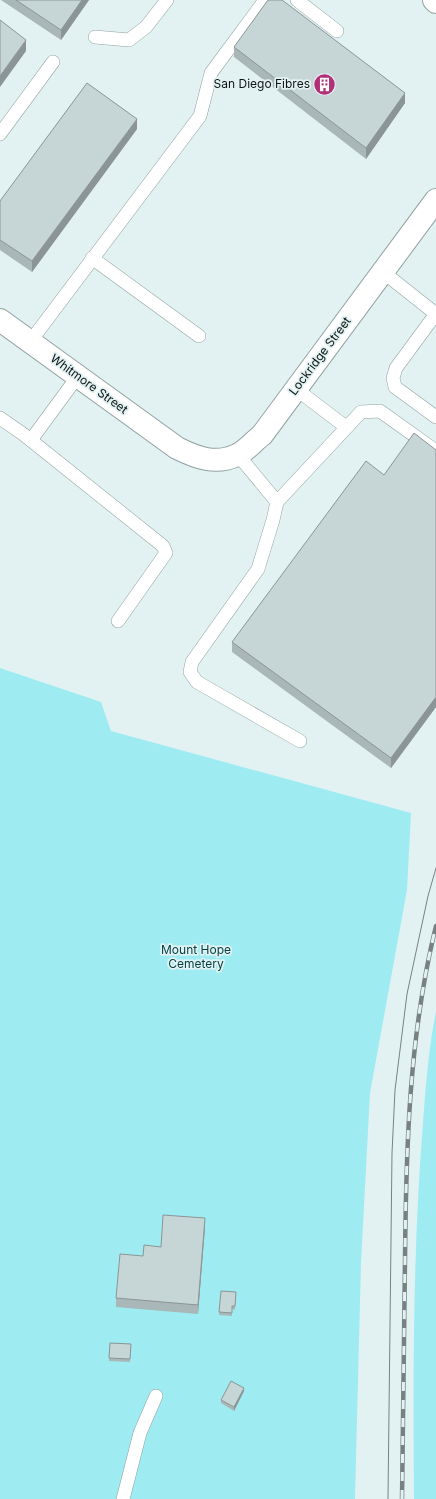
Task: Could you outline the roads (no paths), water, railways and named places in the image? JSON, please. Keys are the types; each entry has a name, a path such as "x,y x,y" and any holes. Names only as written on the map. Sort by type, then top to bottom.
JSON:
{"street":[{"name":"Lockridge Street","path":"177,448 196,458 217,461 238,455 262,435 436,200"},
{"name":"Whitmore Street","path":"0,320 177,448"}],"lane":[{"path":"95,37 129,40 146,27 167,0"},
{"path":"30,342 200,116 211,73 265,0"},
{"path":"297,0 337,30"},
{"path":"0,134 53,62"},
{"path":"92,258 199,336"},
{"path":"382,272 436,314 396,368 393,378 395,387 436,417"},
{"path":"31,440 78,376"},
{"path":"296,389 346,427"},
{"path":"300,741 197,682 190,672 192,662 258,570 277,502 361,412 380,411 436,451"},
{"path":"0,418 31,440 163,546 166,552 118,621"},
{"path":"238,455 277,502"},
{"path":"123,1499 140,1433 156,1396"}],"tram line":[{"path":"388,1499 392,1153 395,1090 407,994 428,896 436,868"}],"railway":[{"path":"402,1499 406,1176 408,1134 420,1008 436,926"}],"place":[{"name":"San Diego Fibres","path":"325,84"}],"park label":[{"name":"Mount Hope Cemetery","path":"196,957"}]}
